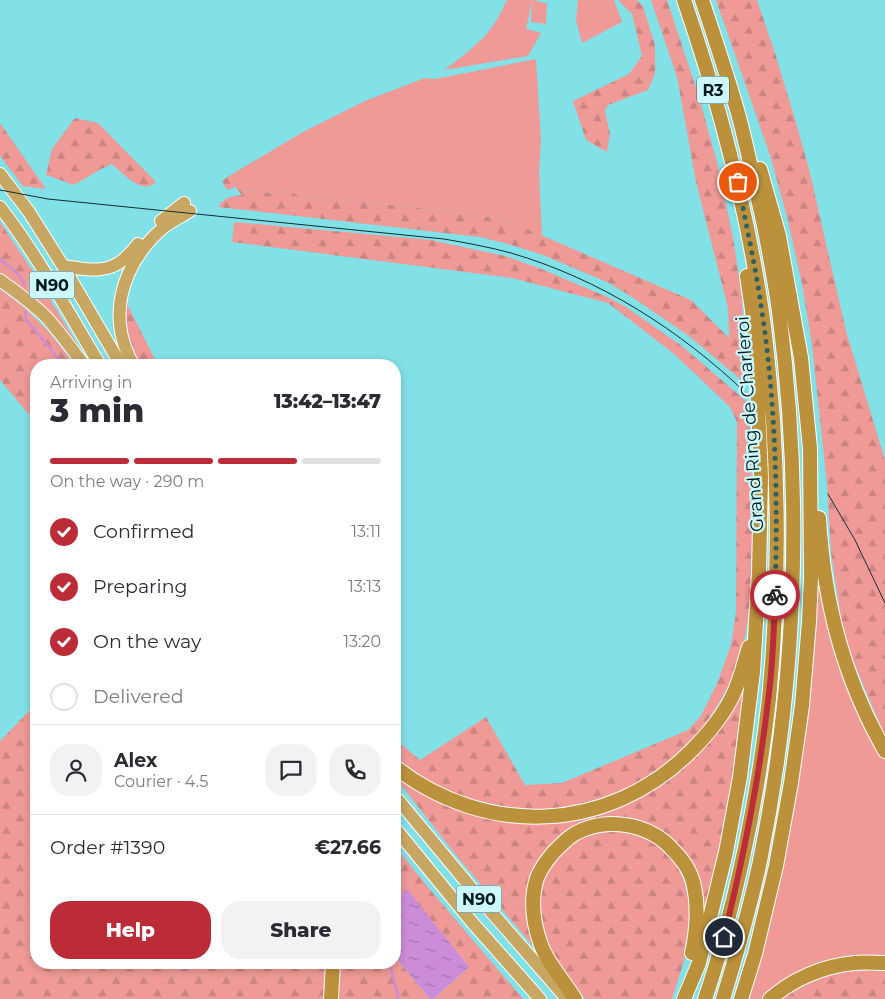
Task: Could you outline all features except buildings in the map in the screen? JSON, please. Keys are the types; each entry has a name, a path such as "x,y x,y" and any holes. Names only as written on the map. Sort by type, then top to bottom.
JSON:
{"highway":[{"name":"Grand Ring de Charleroi","path":"684,0 704,59 738,182 762,312 770,378 775,456 777,537 775,619 769,700 758,779 743,858 705,999"},
{"name":"Grand Ring de Charleroi","path":"702,0 739,118 762,216 779,310 792,453 794,535 792,616 786,699 774,780 759,862 740,941 723,999"},
{"path":"739,118 757,158 779,236 801,358 810,448 811,578 802,706 791,783 776,866 742,999"},
{"name":"N90","path":"0,174 29,212 117,359"},
{"path":"685,996 699,963 726,852 740,777 753,672 759,573 760,477 752,310 734,205 738,182"},
{"name":"N90","path":"0,207 51,284 96,359"},
{"path":"63,266 90,270 107,269 123,261 146,234 162,220 187,207 150,240 137,256 128,274 119,311 121,333 131,359"},
{"path":"0,280 47,318 80,359"},
{"path":"810,448 816,471 824,569 840,648 861,701 885,750"},
{"path":"401,772 432,792 477,810 528,817 557,816 606,806 634,794 656,781 679,763 700,742 732,697 742,672 756,624"},
{"name":"N90","path":"401,803 486,907 567,999"},
{"path":"575,999 541,946 532,903 538,877 545,862 576,833 593,826 616,824 634,826 651,832 667,843 681,858 692,880 696,903 696,932 685,996"},
{"name":"N90","path":"401,835 471,921 540,999"},
{"path":"770,999 794,981 825,968 854,963 885,963"},
{"path":"330,999 332,969"}],"green space":[{"path":"507,0 536,0 547,3 546,24 531,22 532,1 526,29 541,33 528,56 444,70 484,37 497,19"},
{"path":"578,0 614,0 622,22 582,43 576,20"},
{"path":"618,0 637,0 643,6 655,45 655,74 648,90 608,105 605,111 610,134 607,152 586,140 573,101 629,74 642,56 632,14"},
{"path":"651,0 667,0 699,97 717,162 733,237 742,298 745,383 689,336 632,297 609,283 543,255 480,237 218,207 228,198 242,195 235,187 227,190 222,181 229,176 244,191 274,193 290,191 299,196 412,207 504,219 691,300 729,338 728,308 696,182 677,77"},
{"path":"716,0 757,0 797,126 810,173 846,331 885,460 885,737 844,639 831,551 827,485 812,345 802,284 788,221 771,158"},
{"path":"536,59 541,140 539,171 542,236 504,219 412,207 299,196 290,191 274,193 244,191 229,176 303,132 365,101 425,78 435,79"},
{"path":"75,118 98,123 156,182 149,186 135,183 112,164 74,185 46,175 52,149"},
{"path":"0,123 46,189 23,186 0,156"},
{"path":"0,222 34,273 34,288 26,294 0,274"},
{"path":"234,222 431,240 505,256 539,268 626,307 682,346 746,401 751,431 752,544 749,608 744,640 730,683 707,722 687,746 667,765 637,784 604,798 569,807 534,810 521,809 470,799 424,780 401,763 401,744 420,760 486,717 525,785 562,783 688,730 701,716 718,681 731,645 736,612 737,422 730,407 673,353 608,303 512,278 232,242"},
{"path":"34,273 81,353 26,294 34,288"},
{"path":"0,289 25,308 49,332 70,359 30,359 30,416 0,380"},
{"path":"125,300 155,359 135,359 125,320"},
{"path":"818,571 868,728 885,759 885,959 846,958 768,994 763,999 749,999 771,917 794,812 810,703"},
{"path":"745,676 740,731 733,772 721,837 702,920 679,849 599,820 535,871 538,952 455,854 401,785 401,777 420,791 447,806 475,814 532,822 659,784"},
{"path":"30,710 30,969 325,969 324,999 0,999 0,741"},
{"path":"602,831 642,835 672,859 684,880 689,904 690,929 685,956 672,999 585,999 561,969 544,934 540,916 540,898 544,880 554,862 575,842"},
{"path":"401,854 523,999 433,999 469,967 407,890 401,895"},
{"path":"401,964 430,999 335,999 337,969 401,969"},
{"path":"876,969 885,971 885,999 780,999 805,983 821,976 841,971"}],"water":[{"path":"407,889 469,967 433,999 430,999 401,964 401,894"}],"waterway":[{"path":"0,259 19,275 25,286"},
{"path":"25,312 26,320 58,359"},
{"path":"391,969 398,994 397,999"}],"tram line":[{"path":"0,190 48,199 444,239 511,253 576,277 637,309 694,349 747,394"},
{"path":"828,494 855,540 885,603"}],"way so far":[{"path":"738,182 762,312 770,378 775,456 777,537 775,595"}],"route":[{"path":"724,937 743,858 758,779 769,700 775,595"}]}
